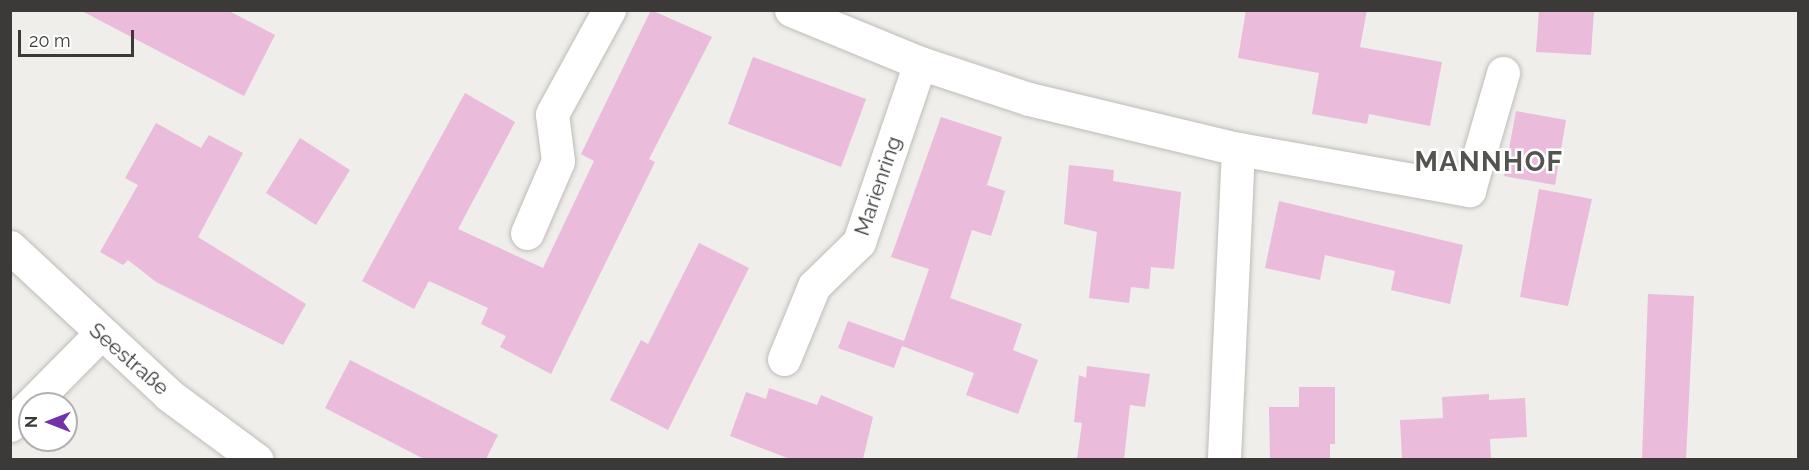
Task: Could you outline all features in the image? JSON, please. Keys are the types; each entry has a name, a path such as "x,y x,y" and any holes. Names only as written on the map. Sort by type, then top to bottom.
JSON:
{"street":[{"path":"527,233 558,161 552,114 609,10"},
{"path":"791,10 920,63 1029,99 1238,149 1469,190 1503,73"},
{"name":"Marienring","path":"784,359 814,286 859,242 920,63"},
{"path":"1224,459 1238,149"},
{"name":"Seestraße","path":"10,247 99,334 169,395 257,459"},
{"path":"42,392 99,334"}],"building":[{"path":"80,10 227,10 275,35 244,96"},
{"path":"651,10 712,37 649,159 655,162 551,374 500,347 506,336 481,324 488,308 429,281 414,309 362,281 465,93 515,122 458,229 543,268 594,161 581,154"},
{"path":"1246,10 1367,10 1360,47 1442,62 1430,126 1369,114 1367,124 1312,114 1319,73 1238,58"},
{"path":"1539,10 1594,10 1591,55 1536,52"},
{"path":"753,57 866,99 841,167 728,124"},
{"path":"1516,111 1566,120 1555,185 1504,176"},
{"path":"941,117 1002,137 987,185 1005,191 998,215 991,236 972,230 950,298 1022,324 1013,350 1038,360 1018,414 966,395 974,373 902,346 894,368 838,348 848,321 904,341 929,269 891,257"},
{"path":"156,123 201,148 209,135 243,153 198,237 306,304 283,345 156,282 128,260 123,265 100,252 138,185 125,178"},
{"path":"300,138 350,170 316,225 266,193"},
{"path":"1069,165 1114,170 1113,181 1181,192 1174,269 1151,267 1149,289 1131,287 1129,303 1089,298 1097,232 1064,224"},
{"path":"1539,189 1592,199 1568,306 1520,297"},
{"path":"1279,201 1463,245 1450,304 1391,290 1395,271 1325,255 1320,280 1265,268"},
{"path":"699,243 749,268 668,430 610,400 641,340 648,344"},
{"path":"1648,294 1694,296 1686,459 1642,459"},
{"path":"350,360 498,435 486,459 424,459 325,408"},
{"path":"1087,366 1150,374 1145,407 1130,405 1124,459 1077,459 1082,423 1074,422 1079,375 1086,378"},
{"path":"1299,387 1335,387 1335,444 1330,444 1330,459 1270,459 1269,407 1299,407"},
{"path":"769,388 817,405 821,395 873,417 863,459 790,459 730,436 746,392 766,399"},
{"path":"1489,394 1489,400 1525,398 1527,437 1490,439 1491,459 1402,458 1400,420 1443,418 1442,397"}],"district":[{"name":"MANNHOF","path":"1489,162"}]}
